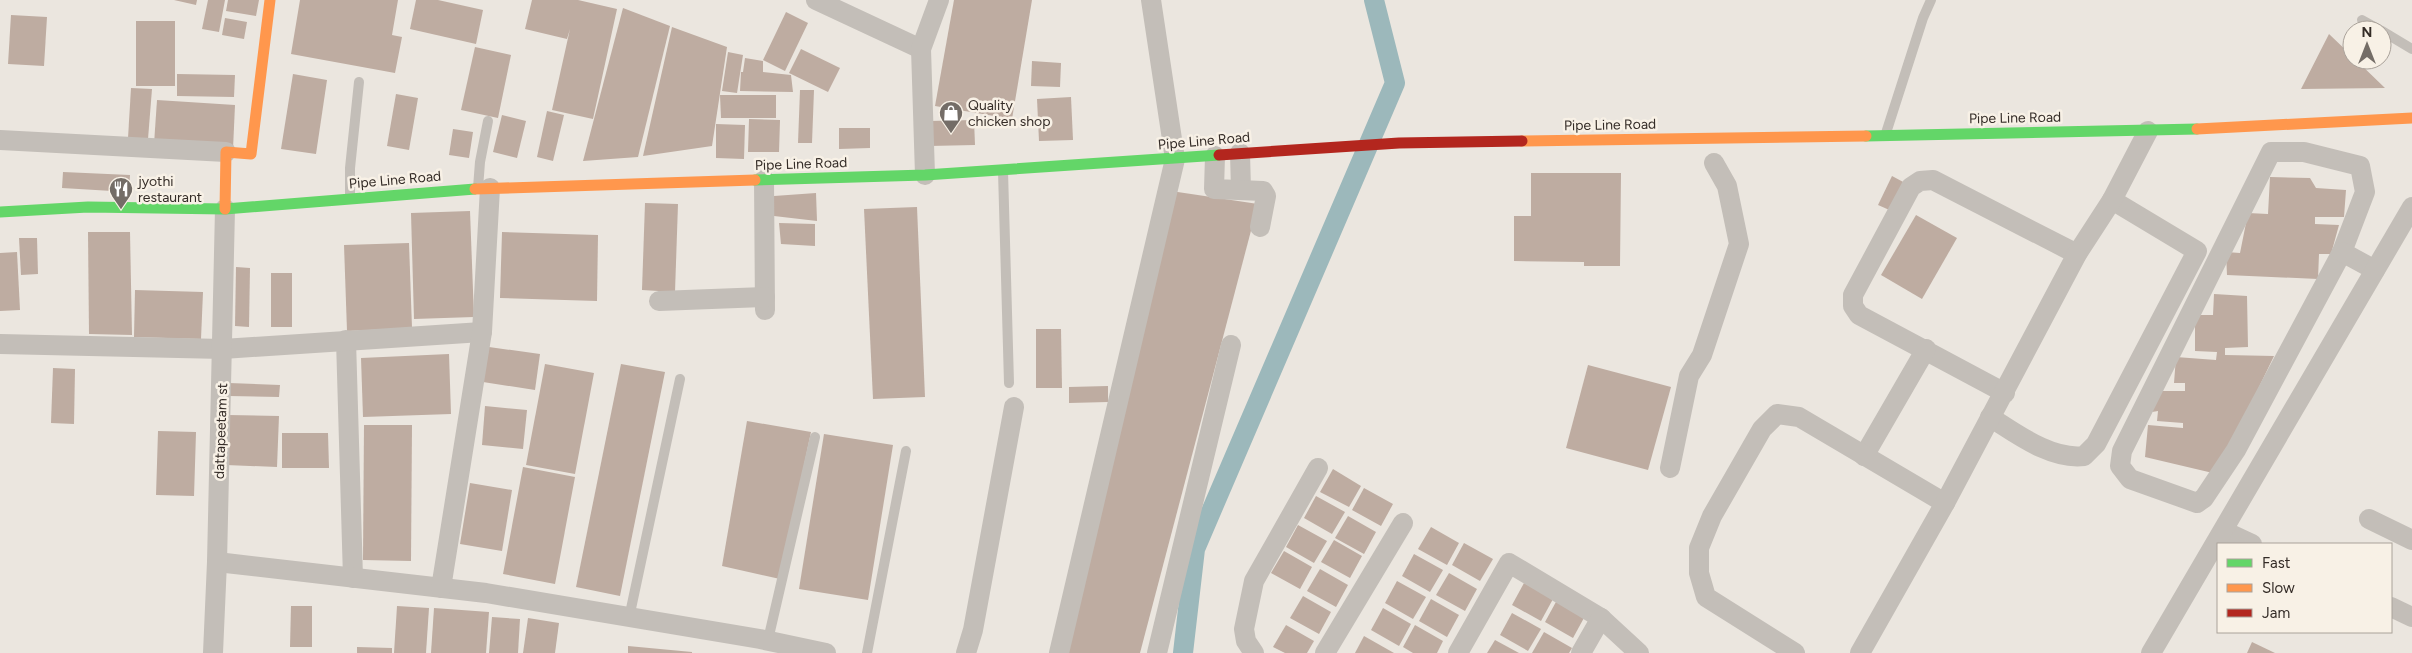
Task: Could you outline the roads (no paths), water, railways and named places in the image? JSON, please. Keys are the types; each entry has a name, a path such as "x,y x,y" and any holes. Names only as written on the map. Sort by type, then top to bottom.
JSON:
{"street":[{"path":"0,140 251,154 270,0"},
{"path":"926,175 921,49 939,0"},
{"path":"1059,653 1175,159 1151,0"},
{"path":"824,2 921,49"},
{"name":"Pipe Line Road","path":"0,212 88,207 225,209 484,188 926,175 1399,143 1707,151 1885,136 2148,131 2412,118"},
{"path":"1860,653 1945,504 2077,254 2112,200 2148,131"},
{"path":"1670,468 1689,376 1702,355 1739,244 1727,186 1707,151"},
{"path":"225,209 226,152"},
{"path":"2272,152 2304,152 2360,166 2365,192 2342,252 2236,450 2204,498 2197,504 2130,479 2120,466 2122,451 2272,152"},
{"path":"1240,153 1240,190"},
{"path":"1214,156 1214,189 1263,191 1266,196 1260,228"},
{"path":"659,301 765,303 764,180"},
{"path":"2005,392 1859,315 1853,306 1853,295 1911,187 1920,180 1933,180 2077,254"},
{"path":"441,588 482,332 484,188"},
{"path":"1990,417 2037,444 2069,458 2084,456 2096,444 2197,251 2112,200"},
{"path":"2151,653 2412,207"},
{"name":"dattapeetam st","path":"213,653 223,349 225,209"},
{"path":"2342,252 2376,270"},
{"path":"0,344 223,349 482,332"},
{"path":"346,340 353,578"},
{"path":"1158,653 1231,345"},
{"path":"1864,456 1926,349"},
{"path":"966,653 973,630 1014,407"},
{"path":"1795,653 1706,597 1700,573 1699,548 1712,516 1762,429 1777,414 1799,417 1945,504"},
{"path":"2236,450 2262,466"},
{"path":"1254,653 1246,642 1244,629 1254,581 1318,468"},
{"path":"2369,519 2412,540"},
{"path":"1325,653 1403,523"},
{"path":"2224,531 2250,543"},
{"path":"217,562 486,593 768,640 826,653"},
{"path":"1458,653 1509,563 1601,618 1639,653"},
{"path":"2392,607 2412,617"},
{"path":"1581,653 1601,618"}],"lane":[{"path":"1885,136 1923,18 1931,0"},
{"path":"2392,37 2412,49"},
{"path":"350,199 350,168 359,82"},
{"path":"484,188 480,162 488,121"},
{"path":"1003,170 1009,383"},
{"path":"629,618 680,379"},
{"path":"768,640 815,437"},
{"path":"867,653 906,451"}],"waterway":[{"path":"1183,653 1195,549 1395,83 1374,0"}],"place":[{"name":"Quality chicken shop","path":"951,134"},
{"name":"jyothi restaurant","path":"121,210"}]}
